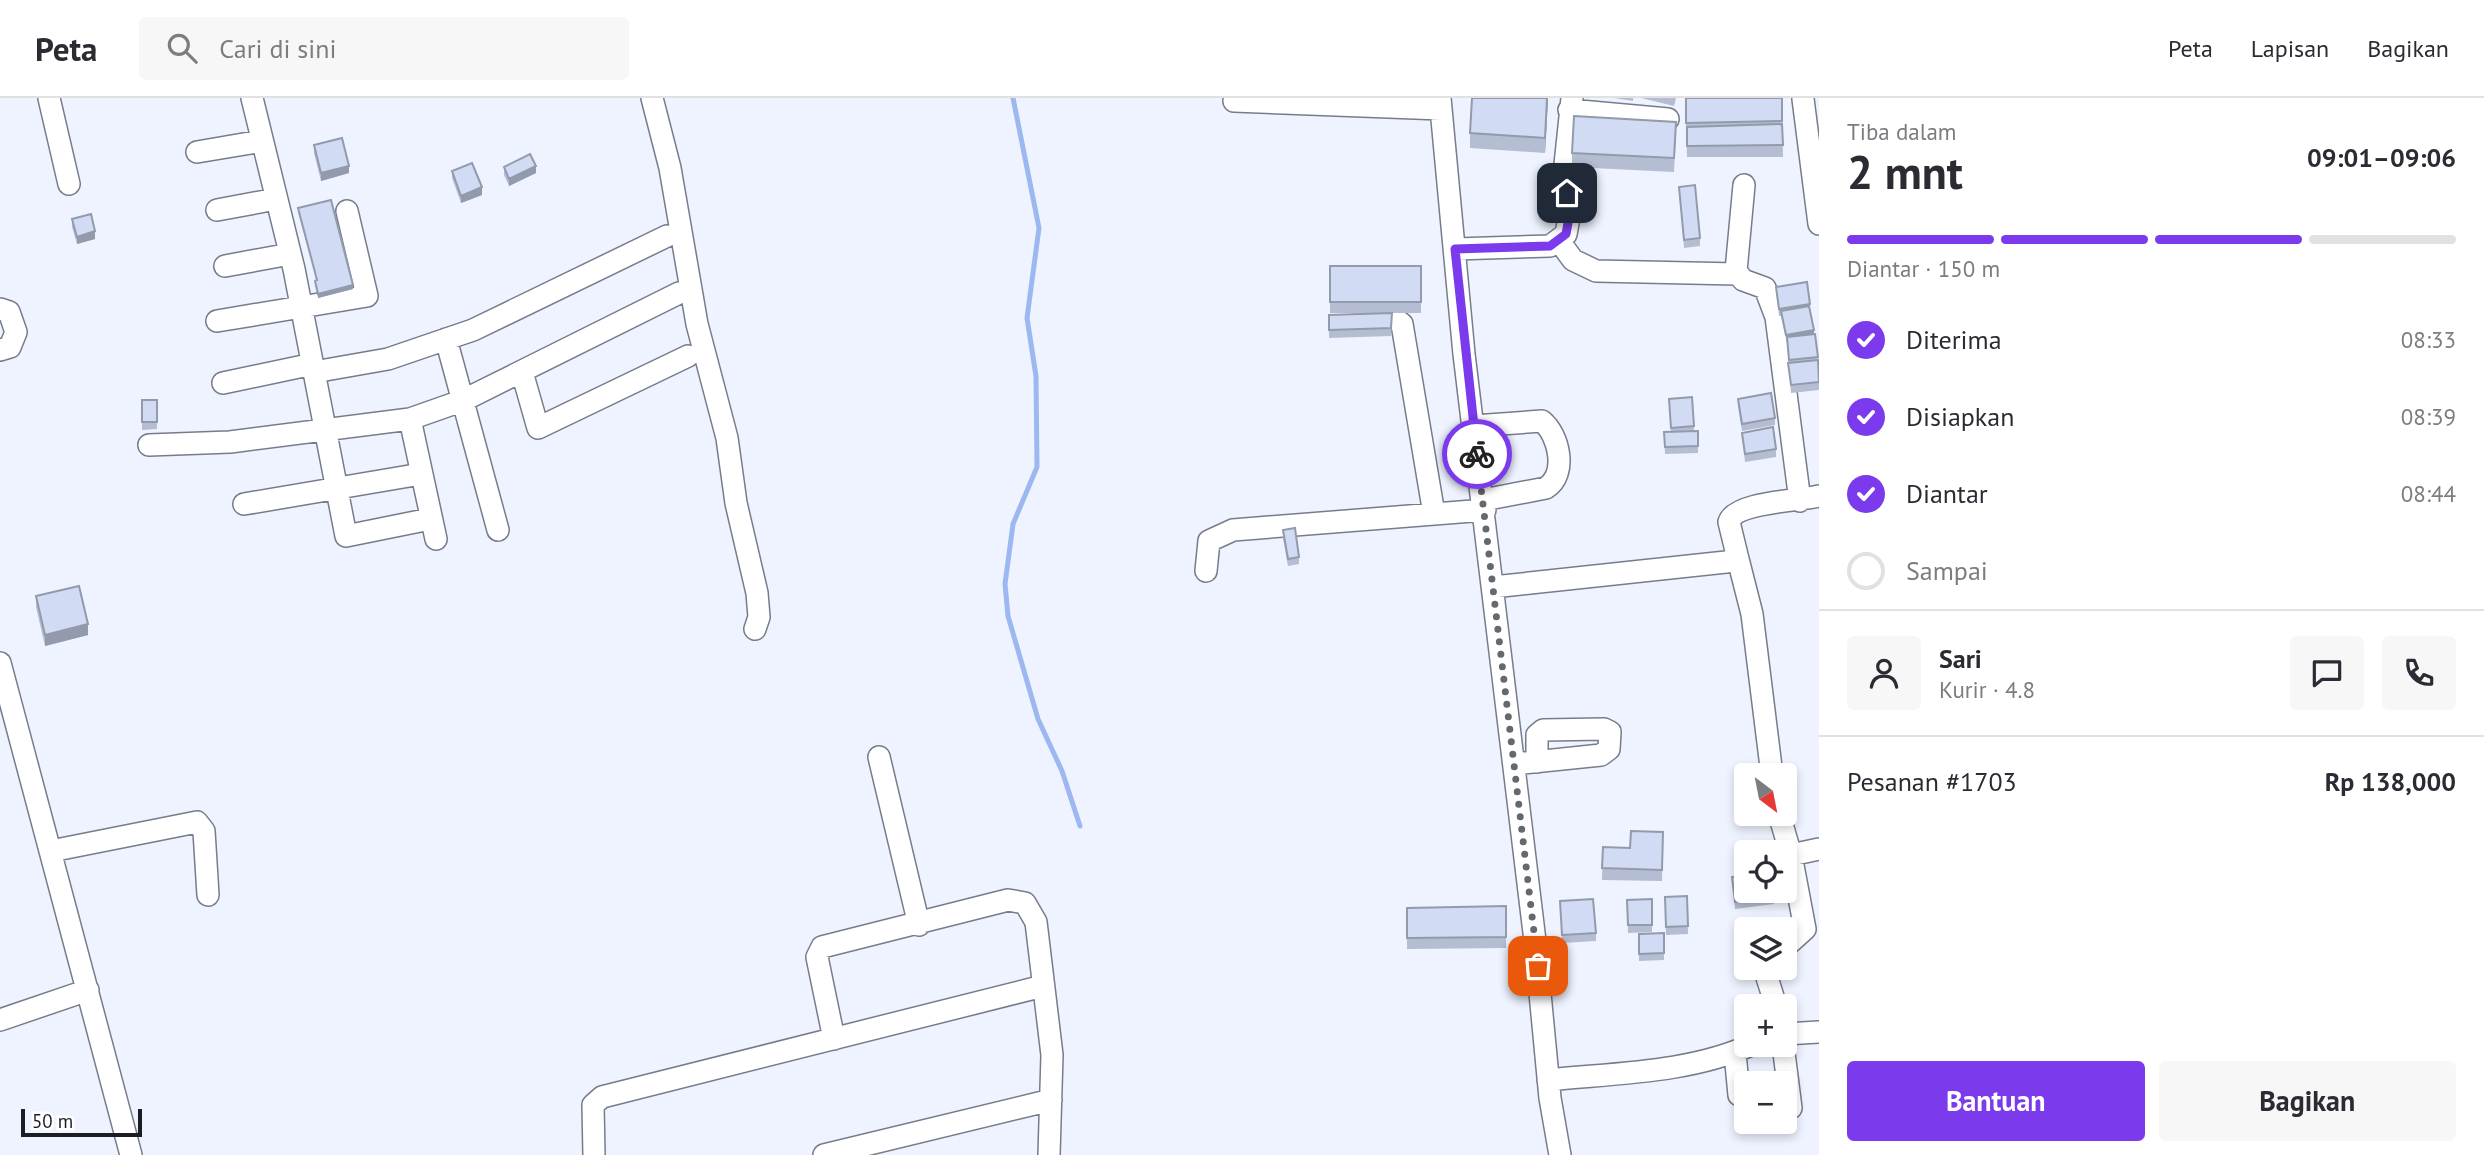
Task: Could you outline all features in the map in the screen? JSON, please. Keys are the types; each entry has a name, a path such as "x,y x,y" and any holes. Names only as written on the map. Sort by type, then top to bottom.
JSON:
{"street":[{"path":"49,98 69,184"},
{"path":"252,98 290,254 346,536 433,529 410,419"},
{"path":"652,98 670,168 698,324 727,438 736,503 757,593 759,617 755,629"},
{"path":"1804,99 1814,151 1819,224"},
{"path":"1234,101 1441,104 1474,426 1548,1080 1560,1155"},
{"path":"1455,249 1550,246 1566,234 1570,212 1564,174 1571,104 1668,119"},
{"path":"197,152 262,141"},
{"path":"1737,274 1744,185"},
{"path":"217,210 276,199"},
{"path":"217,321 367,296 347,211"},
{"path":"223,383 388,359 473,330 667,236"},
{"path":"1559,241 1573,260 1597,271 1737,274 1743,280 1765,288 1776,317 1809,498 1749,507 1731,516 1731,534 1752,614 1771,763"},
{"path":"225,267 290,254"},
{"path":"149,445 230,442 410,419 464,400 680,293"},
{"path":"0,309 9,312 16,332 9,347 0,350"},
{"path":"1346,317 1393,317 1402,324 1434,514"},
{"path":"446,339 498,530"},
{"path":"522,372 538,428 688,356"},
{"path":"1206,571 1209,541 1233,530 1434,514 1484,505 1546,488 1554,483 1559,473 1556,438 1542,421 1474,426"},
{"path":"244,504 421,474"},
{"path":"1493,587 1709,565 1738,559"},
{"path":"0,663 131,1155"},
{"path":"879,757 919,925"},
{"path":"1514,764 1537,762"},
{"path":"51,851 197,822 204,831 208,895"},
{"path":"1797,854 1819,849"},
{"path":"1797,887 1805,929 1797,936"},
{"path":"834,1039 817,952 822,947 919,925 1009,900 1020,901 1030,908 1036,922 1052,1055 1049,1155"},
{"path":"594,1155 593,1105 602,1097 1042,986"},
{"path":"0,1020 88,990"},
{"path":"1797,1033 1819,1032"},
{"path":"1548,1080 1670,1067 1734,1051"},
{"path":"824,1155 1051,1100"}],"building":[{"path":"1472,98 1547,98 1545,138 1470,133"},
{"path":"1686,98 1782,98 1782,121 1686,123"},
{"path":"1574,116 1676,122 1674,158 1572,153"},
{"path":"1782,124 1783,145 1687,146 1687,127"},
{"path":"342,138 349,166 321,173 314,145"},
{"path":"530,154 536,166 509,179 504,167"},
{"path":"472,163 482,187 461,196 452,171"},
{"path":"1695,185 1700,238 1684,240 1679,187"},
{"path":"331,200 353,285 318,294 317,280 298,208"},
{"path":"91,214 95,231 77,237 72,219"},
{"path":"1330,266 1421,266 1421,302 1330,302"},
{"path":"1807,282 1810,304 1779,309 1776,287"},
{"path":"1809,306 1814,330 1786,335 1781,311"},
{"path":"1392,313 1391,328 1329,330 1329,315"},
{"path":"1815,334 1818,357 1789,360 1787,337"},
{"path":"1818,360 1819,382 1791,385 1788,363"},
{"path":"1771,393 1775,418 1742,424 1738,399"},
{"path":"1692,397 1694,426 1671,428 1669,399"},
{"path":"142,400 157,400 157,422 142,422"},
{"path":"1773,427 1776,449 1745,454 1742,433"},
{"path":"1698,431 1698,446 1665,447 1664,432"},
{"path":"1295,528 1299,557 1288,559 1283,530"},
{"path":"79,586 88,624 45,635 36,596"},
{"path":"1631,831 1663,832 1662,870 1602,868 1603,847 1630,848"},
{"path":"1687,896 1688,926 1666,927 1665,897"},
{"path":"1593,899 1596,933 1562,935 1560,901"},
{"path":"1652,899 1652,925 1628,925 1627,900"},
{"path":"1506,906 1506,937 1407,938 1407,908"},
{"path":"1664,933 1664,953 1639,954 1639,934"}],"waterway":[{"path":"1013,98 1039,228 1027,318 1036,376 1037,467 1013,524 1005,584 1008,616 1038,719 1062,771 1080,826"}],"way so far":[{"path":"1477,454 1538,966"}],"route":[{"path":"1477,454 1464,354 1455,249 1550,246 1566,234 1570,212 1567,193"}]}
